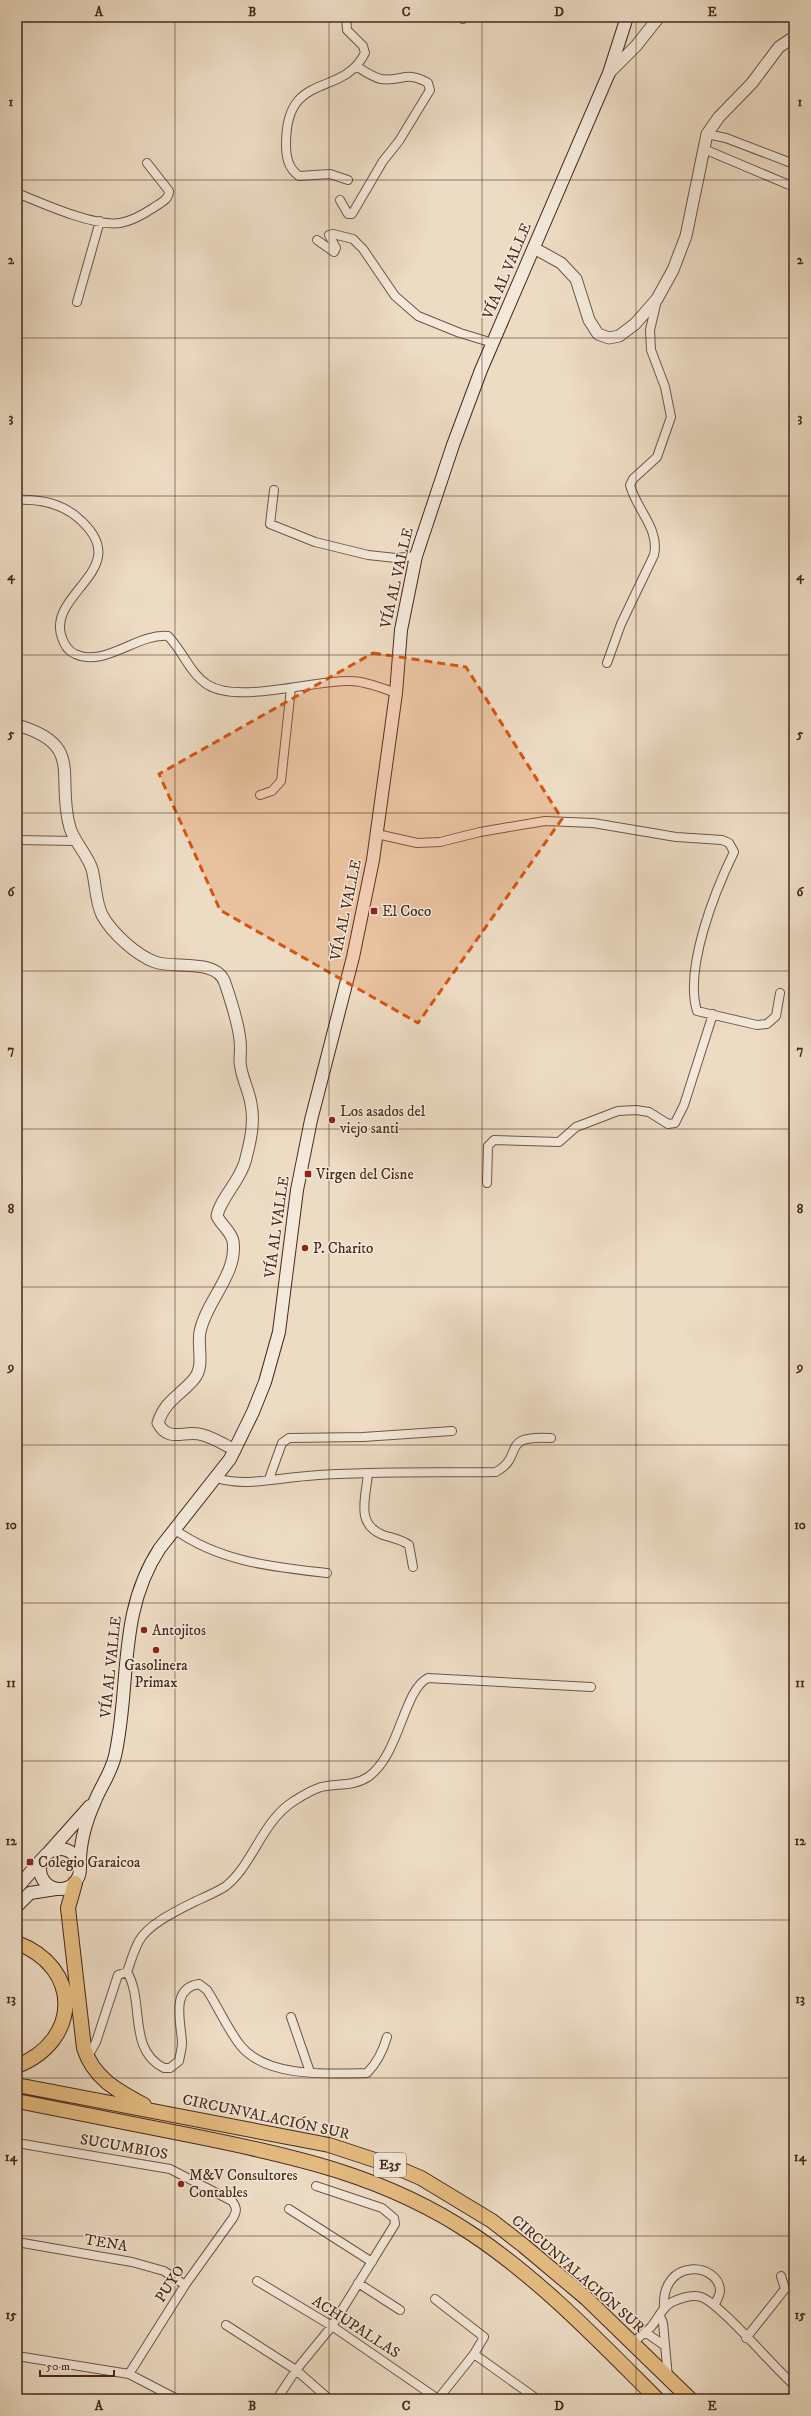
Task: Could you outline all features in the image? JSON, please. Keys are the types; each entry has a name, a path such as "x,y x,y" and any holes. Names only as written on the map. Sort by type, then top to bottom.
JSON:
{"highway":[{"path":"75,1883 68,1903 68,1920 82,2038 87,2059 104,2081 155,2111"},
{"path":"17,1943 35,1952 50,1966 61,1986 65,2010 61,2029 56,2038 39,2055 17,2066"},
{"name":"CIRCUNVALACIÓN SUR","path":"17,2084 330,2145 393,2166 421,2178 492,2221 524,2246 586,2298 690,2399"},
{"name":"E35","path":"17,2102 303,2159 374,2183 410,2199 471,2233 524,2273 616,2357 657,2399"},
{"path":"17,2107 32,2104"}],"main road":[{"name":"VÍA AL VALLE","path":"95,1800 108,1774 119,1736 131,1619 152,1560 174,1529 216,1478 235,1450 254,1412 274,1354 303,1159 311,1120 353,957 377,834 396,693 401,630 416,556 453,445 493,343 609,73 627,17"},
{"path":"17,1888 95,1800"},
{"path":"17,1906 30,1893 43,1890 67,1888 75,1883 80,1868 80,1848 83,1833 95,1800"},
{"path":"57,1889 46,1884 42,1880 40,1868 46,1854 58,1849 69,1851 77,1858 80,1868"}],"street":[{"path":"346,17 347,30 363,46 365,53 356,66 329,83 308,90 293,108 287,131 288,161 293,172 299,176 308,177 330,174 348,180"},
{"path":"609,73 636,46 659,17"},
{"path":"534,248 561,262 576,279 589,320 598,334 609,338 619,336 635,324 657,299 673,270 686,236 706,134 719,117 752,83 779,47 794,37"},
{"path":"340,200 348,214 352,214 383,161 399,141 430,90 428,83 420,79 409,76 382,79 366,74 356,66"},
{"path":"706,134 726,138 794,164"},
{"path":"704,149 794,187"},
{"path":"17,193 62,211 100,221 119,223 143,215 167,199 169,191 147,162"},
{"path":"77,302 100,221"},
{"path":"317,240 334,252 336,248 329,235 333,234 353,239 363,249 395,296 418,316 460,334 493,343"},
{"path":"607,663 621,624 654,555 656,546 654,535 630,486 632,479 657,457 671,417 665,387 651,350 650,330 657,299"},
{"path":"274,490 270,524 315,542 368,555 396,558 416,556"},
{"path":"17,500 34,499 56,505 75,516 87,526 96,540 98,558 92,575 70,600 59,625 64,644 69,651 77,655 99,656 147,637 168,636 176,644 192,670 209,686 225,690 246,692 350,681 381,687 396,693"},
{"path":"260,795 272,791 281,781 291,688"},
{"path":"17,725 49,738 62,754 70,829 76,841 85,852 92,870 99,907 109,924 126,942 144,956 156,962 194,966 219,973 225,981 241,1041 240,1062 251,1103 252,1128 243,1169 232,1190 218,1208 216,1216 231,1233 233,1242 232,1257 224,1283 208,1311 200,1332 200,1365 195,1379 162,1411 158,1423 162,1431 170,1435 204,1435 235,1450"},
{"path":"377,834 417,843 440,842 480,832 545,821 587,822 676,837 722,840 729,843 734,852 711,908 700,945 695,976 694,1000 697,1011 757,1025 767,1024 776,1016 780,992"},
{"path":"17,840 76,841"},
{"path":"488,1183 488,1146 494,1140 559,1142 576,1127 618,1111 636,1110 649,1112 668,1124 675,1123 684,1105 713,1014"},
{"path":"269,1479 282,1443 289,1438 363,1437 452,1431"},
{"path":"216,1478 229,1482 368,1473 496,1472 506,1466 514,1446 522,1439 532,1437 551,1438"},
{"path":"368,1473 365,1520 369,1527 375,1532 402,1540 409,1545 413,1568"},
{"path":"174,1529 186,1538 219,1554 268,1566 327,1573"},
{"path":"127,1972 140,1939 152,1928 181,1908 225,1886 242,1869 272,1823 292,1802 321,1787 355,1783 368,1777 382,1764 399,1732 406,1710 421,1681 428,1678 591,1687"},
{"path":"87,2059 96,2042 118,1975 127,1972"},
{"path":"127,1972 133,1981 140,2034 149,2056 157,2065 164,2068 170,2068 179,2061 182,2044 179,2005 183,1991 190,1986 199,1984 207,1990 241,2046 253,2056 267,2063 296,2072 367,2073 376,2065 387,2037"},
{"path":"291,2017 310,2072"},
{"name":"SUCUMBIOS","path":"17,2143 170,2169 232,2201 237,2211"},
{"path":"277,2399 296,2370 332,2326 395,2224 391,2215 382,2208 316,2186"},
{"path":"289,2209 372,2262"},
{"name":"PUYO","path":"129,2374 186,2285 237,2211"},
{"name":"TENA","path":"17,2242 132,2262 164,2271 186,2285"},
{"path":"668,2377 662,2312 663,2298 669,2284 675,2276 692,2268 706,2272 718,2283 720,2291 715,2305"},
{"path":"746,2338 786,2289 781,2276"},
{"name":"ACHUPALLAS","path":"257,2281 332,2326 441,2398"},
{"path":"358,2283 400,2310"},
{"path":"632,2343 645,2332 672,2303 696,2296 703,2297 715,2305 794,2385"},
{"path":"435,2299 484,2338 441,2398"},
{"path":"226,2325 296,2370 329,2399"},
{"path":"645,2332 665,2346"},
{"path":"474,2354 537,2399"},
{"path":"17,2356 129,2374 161,2396 177,2399"}],"highlighted area":[{"path":"373,653 466,667 562,819 418,1023 220,910 159,774"}],"place":[{"name":"El Coco","path":"374,911"},
{"name":"Los asados del viejo santi","path":"332,1120"},
{"name":"Virgen del Cisne","path":"308,1174"},
{"name":"P. Charito","path":"305,1248"},
{"name":"Antojitos","path":"144,1630"},
{"name":"Gasolinera Primax","path":"156,1650"},
{"name":"Colegio Garaicoa","path":"30,1862"},
{"name":"M&V Consultores Contables","path":"181,2184"}]}
